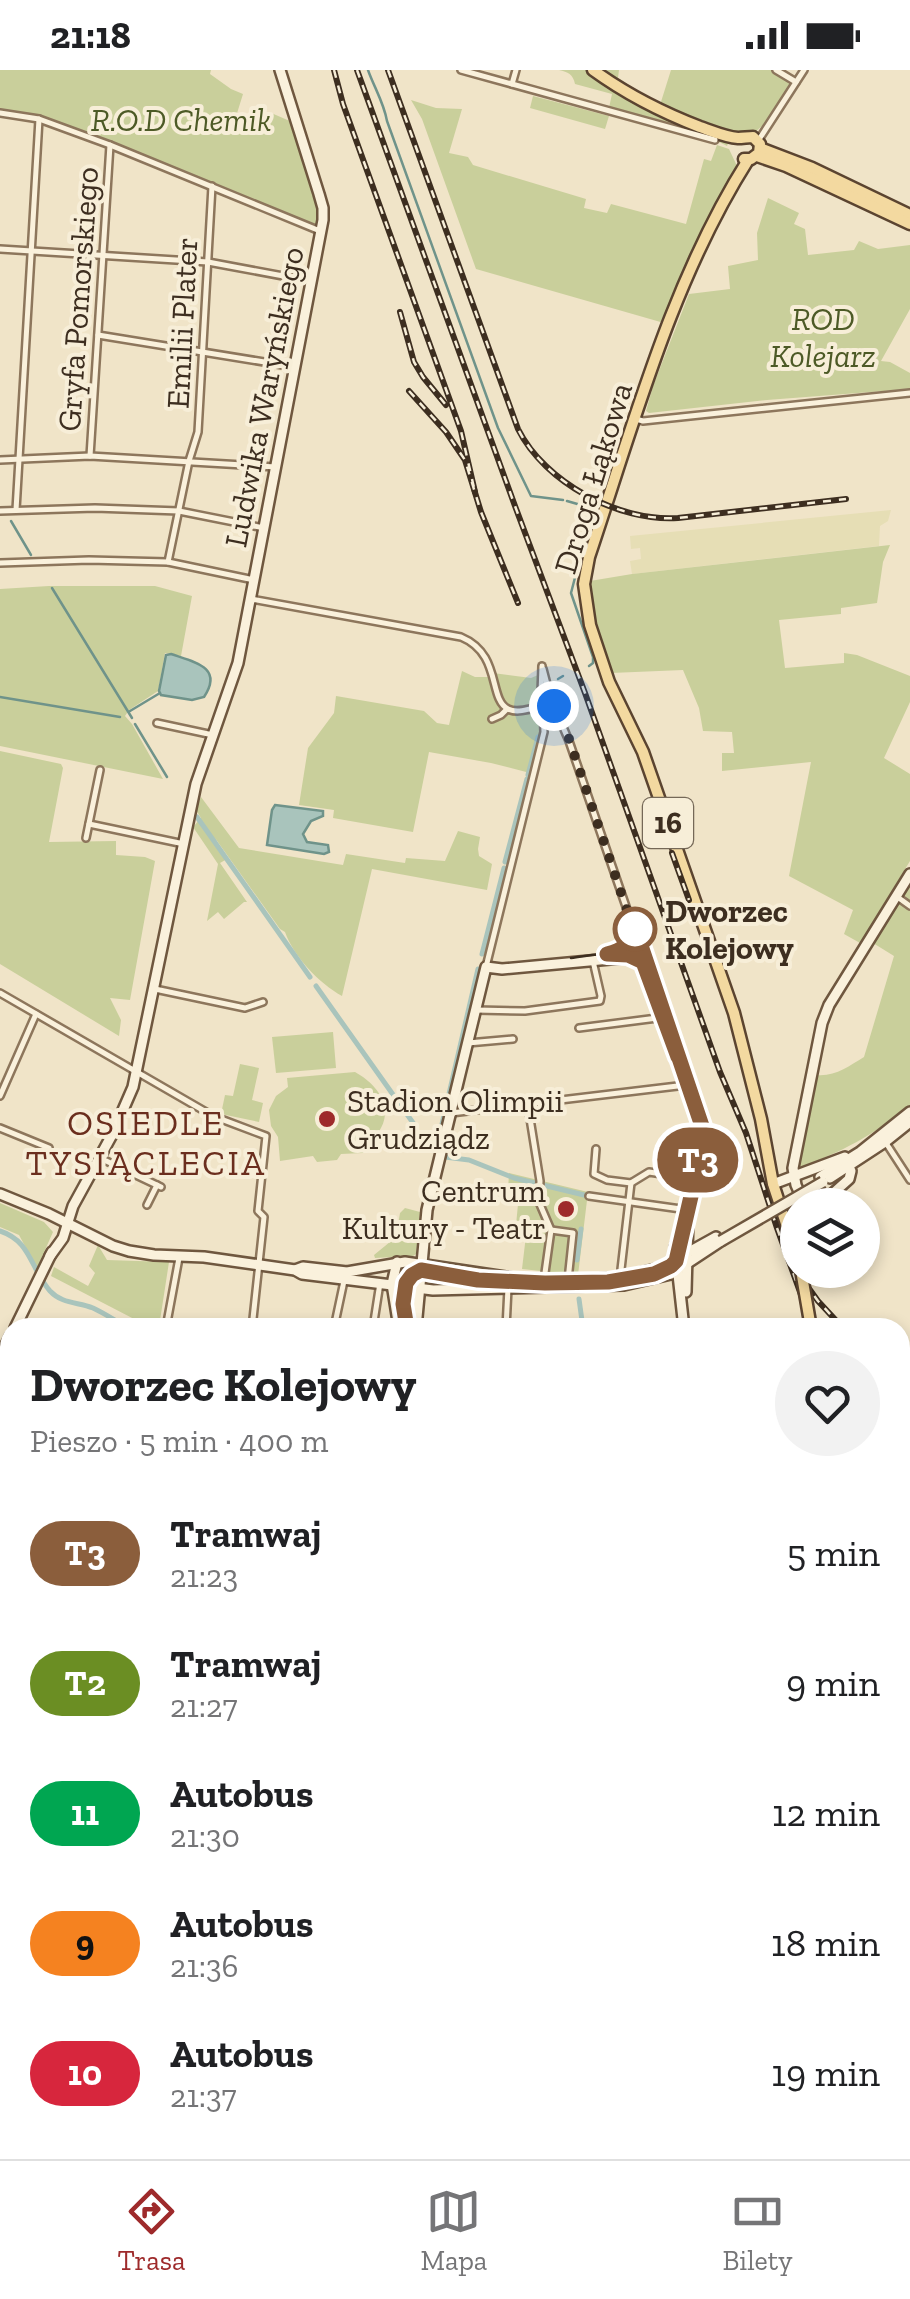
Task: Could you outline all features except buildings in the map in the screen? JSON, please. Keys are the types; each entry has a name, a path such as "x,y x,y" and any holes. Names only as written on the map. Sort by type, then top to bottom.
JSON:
{"main road":[{"path":"593,70 642,102 720,138 739,142 746,136 753,150 910,224"},
{"name":"16","path":"739,142 736,150 753,150"},
{"path":"753,150 812,168 910,216"},
{"name":"Droga Łąkowa","path":"753,150 698,254 665,333 589,556 584,584 586,610 609,682 644,752 734,1013 780,1205"},
{"path":"804,1288 808,1318"}],"street":[{"name":"Ludwika Waryńskiego","path":"20,1318 126,1106 137,1072 199,773 234,678 251,599 323,208 280,70"},
{"path":"461,70 720,138"},
{"path":"512,84 516,70"},
{"path":"776,70 796,82"},
{"path":"753,150 804,70"},
{"path":"0,113 40,119 320,231"},
{"path":"16,510 40,119"},
{"name":"Gryfa Pomorskiego","path":"90,456 110,145"},
{"name":"Emilii Plater","path":"168,562 198,432 212,186"},
{"path":"0,249 208,262 311,281"},
{"path":"98,336 295,367"},
{"path":"636,419 910,394"},
{"path":"0,460 90,456 276,467"},
{"path":"0,511 179,511 264,528"},
{"path":"0,562 168,562 254,580"},
{"path":"251,599 468,640 485,656 507,709"},
{"path":"417,1318 426,1210 545,730 544,704 542,666 555,697 544,704 520,710 507,709 492,719"},
{"path":"544,704 550,692"},
{"path":"544,704 564,728 702,1130 688,1210 676,1243 682,1263 684,1318"},
{"path":"157,723 213,735"},
{"path":"545,730 554,726 564,728"},
{"path":"86,838 100,770"},
{"path":"89,824 184,844"},
{"path":"799,1188 794,1156 824,1015 910,874"},
{"path":"896,896 910,906"},
{"path":"486,967 502,969 643,956"},
{"path":"476,1010 525,1011 600,1001 593,961"},
{"path":"154,989 245,1008 263,1002"},
{"path":"0,993 213,1116 266,1136 258,1211 264,1217 253,1318"},
{"path":"0,1096 36,1014"},
{"path":"579,1028 664,1017"},
{"path":"468,1043 513,1039"},
{"path":"451,1114 688,1084"},
{"path":"528,1106 539,1202 551,1230 544,1284"},
{"path":"295,1270 347,1272 397,1262 544,1284 624,1285 660,1278 720,1238 849,1167 910,1112"},
{"path":"822,1180 910,1122"},
{"path":"0,1128 49,1148"},
{"path":"883,1139 909,1176"},
{"path":"596,1149 596,1176 631,1183 649,1172 695,1179"},
{"path":"773,1184 860,1152"},
{"path":"100,1158 159,1186 148,1205"},
{"path":"840,1188 850,1179 849,1167"},
{"path":"620,1278 631,1183"},
{"path":"0,1194 128,1251 257,1264 302,1274 433,1290 620,1278 682,1263 701,1246 720,1238"},
{"path":"589,1196 688,1210"},
{"path":"683,1318 680,1286 688,1210"},
{"path":"551,1230 573,1232 568,1280"},
{"path":"687,1236 701,1246"},
{"path":"168,1318 180,1255"},
{"path":"397,1262 392,1284 397,1318"},
{"path":"660,1278 680,1286"},
{"path":"336,1318 344,1279"},
{"path":"375,1318 380,1283"},
{"path":"506,1318 508,1288"}],"shaded area":[{"path":"891,510 888,521 880,526 879,546 632,574 630,561 641,559 640,548 631,549 630,536"}],"green space":[{"name":"R.O.D Chemik","path":"0,70 211,70 210,74 243,94 234,123 261,134 269,112 292,122 319,210 317,227 36,116 0,112"},
{"path":"559,70 619,70 618,78 660,105 671,70 771,70 790,85 769,120 754,133 732,134 727,146 701,133 609,108 612,94 575,84 570,74"},
{"path":"533,96 609,116 605,129 530,108"},
{"path":"411,100 436,108 462,109 449,153 468,157 473,165 586,199 584,208 607,213 611,204 686,224 704,159 711,161 717,145 729,149 737,166 734,178 698,238 664,323 476,269 422,119"},
{"name":"ROD Kolejarz","path":"768,198 799,213 794,224 805,229 808,255 854,250 859,241 878,249 910,245 910,309 881,361 910,373 910,389 649,413 646,411 653,386 689,294 730,289 728,266 758,260 757,233"},
{"path":"890,545 883,562 877,603 841,608 841,614 779,620 785,668 844,663 844,653 910,676 910,702 884,758 910,774 910,861 860,943 844,934 853,910 789,876 811,762 722,771 722,753 734,753 732,732 703,731 699,708 683,670 611,673 594,622 590,581"},
{"path":"155,586 192,596 181,656 165,653 158,691 125,716 163,779 0,746 0,589"},
{"path":"462,671 475,677 489,677 493,673 531,678 538,675 539,690 531,702 533,709 540,712 541,727 530,773 429,752 413,832 333,818 334,810 299,805 308,748 334,713 336,696 424,711 437,723 449,725"},
{"path":"0,751 61,764 49,842 116,841 116,855 155,861 130,1000 110,998 121,1020 119,1036 0,964"},
{"path":"201,797 239,848 343,865 346,854 405,863 406,858 445,861 458,831 480,837 479,856 492,864 487,890 372,869 342,996 301,960 285,932 215,838 227,859 220,863 247,902 224,919 218,912 207,921 218,864 193,827 201,818 196,810"},
{"path":"910,884 910,1106 857,1142 799,1168 816,1075 836,1073 864,1057 894,956 873,943"},
{"path":"333,1032 336,1068 276,1073 272,1037"},
{"path":"240,1064 259,1068 252,1100 263,1103 259,1122 221,1114 225,1095 233,1096"},
{"name":"Stadion Olimpii Grudziądz","path":"355,1072 377,1090 385,1115 363,1153 341,1154 337,1160 317,1162 313,1156 280,1161 278,1137 271,1126 269,1110 276,1096 288,1087 287,1078"},
{"path":"509,1173 588,1192 578,1275 522,1269 527,1227 516,1225 519,1194 508,1191"},
{"path":"0,1203 44,1222 53,1232 37,1268 19,1235 0,1227"},
{"path":"405,1208 420,1212 416,1254 375,1258 396,1237 400,1213"},
{"path":"98,1245 107,1260 169,1262 160,1318 132,1318 51,1276 54,1267 88,1286 95,1273 89,1266"}],"water":[{"path":"166,655 197,663 208,672 211,679 204,697 192,700 161,695"},
{"path":"275,805 323,811 323,816 311,821 303,834 307,842 328,845 329,852 267,845"}],"waterway":[{"path":"368,70 498,428 531,496 563,500"},
{"path":"567,501 598,510"},
{"path":"11,521 31,555"},
{"path":"589,666 593,657 571,593 586,535 594,523"},
{"path":"52,588 132,718"},
{"path":"558,679 563,676"},
{"path":"130,711 160,693"},
{"path":"0,697 120,717"},
{"path":"135,724 167,777"},
{"path":"528,775 538,737"},
{"path":"505,862 527,779"},
{"path":"197,817 310,977"},
{"path":"482,954 504,868"},
{"path":"442,1124 478,969"},
{"path":"316,986 416,1127"},
{"path":"445,1157 469,1160 514,1178 584,1195"},
{"path":"577,1260 581,1229"},
{"path":"0,1231 18,1241 55,1295 111,1318"},
{"path":"579,1299 582,1318"}],"tram line":[{"path":"628,909 649,970"},
{"name":"T3","path":"405,1318 406,1283 421,1270 468,1279 586,1283 637,1278 674,1264 681,1249 702,1126 634,925 629,943 607,954 628,955 643,962 678,1057"},
{"path":"571,958 617,954 643,962 681,1064"},
{"path":"404,1318 405,1286 412,1275 425,1270 472,1279 548,1284 610,1282 661,1271 677,1261 688,1210"}],"railway":[{"path":"334,70 461,431 475,492"},
{"path":"357,70 720,1072 746,1133 809,1318"},
{"path":"388,70 518,429 546,466 565,482 609,506 655,518 846,499"},
{"path":"400,312 414,362 446,405"},
{"path":"409,391 465,460 481,512 518,603"},
{"path":"672,853 689,900"},
{"path":"809,1288 834,1318"}],"place":[{"name":"Dworzec Kolejowy","path":"635,929"},
{"name":"Stadion Olimpii Grudziądz","path":"327,1119"},
{"name":"Centrum Kultury - Teatr","path":"566,1209"}],"district":[{"name":"OSIEDLE TYSIĄCLECIA","path":"146,1143"}],"route":[{"path":"554,706 635,929"}]}
